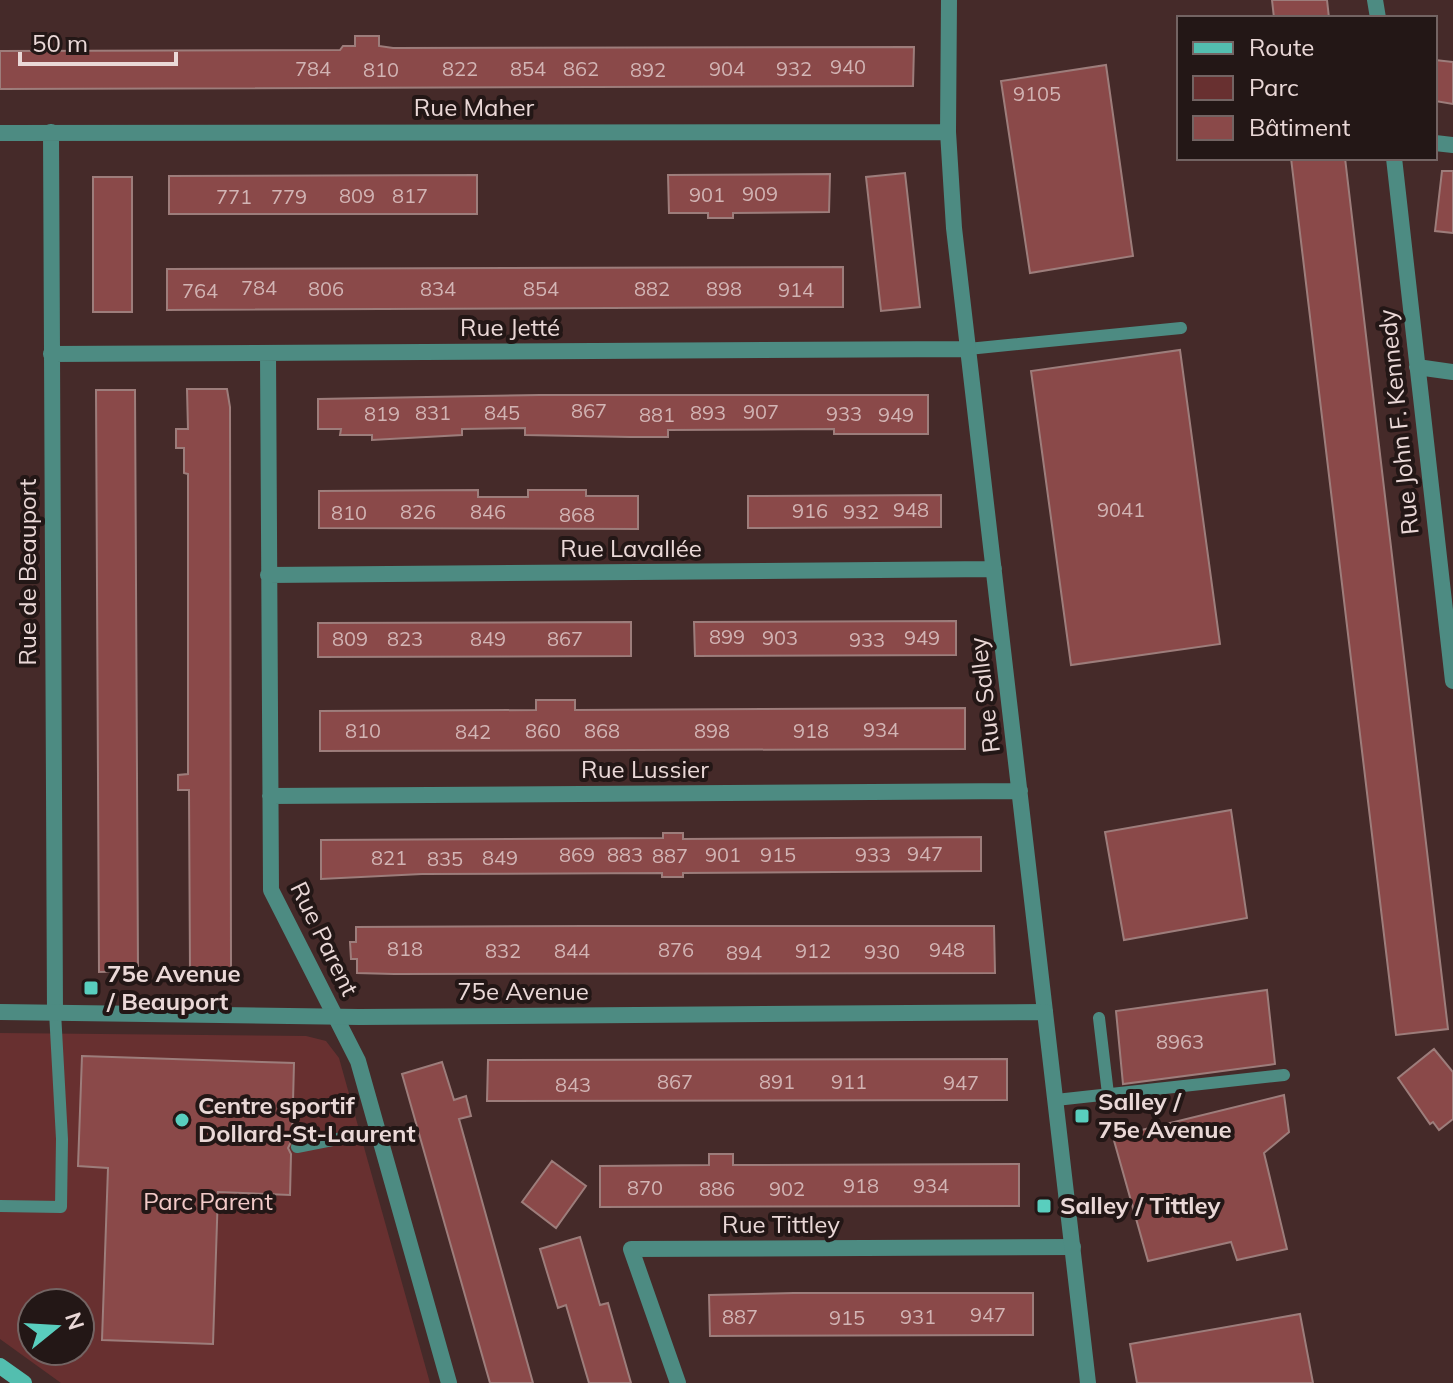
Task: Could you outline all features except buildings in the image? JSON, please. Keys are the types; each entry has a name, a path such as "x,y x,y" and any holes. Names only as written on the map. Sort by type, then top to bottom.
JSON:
{"main road":[{"path":"0,1366 24,1383"}],"street":[{"name":"Rue Salley","path":"949,0 948,132 954,228 1088,1383"},
{"name":"Rue de Beauport","path":"51,132 55,1012"},
{"name":"Rue Maher","path":"0,133 948,132"},
{"name":"Rue John F. Kennedy","path":"1394,160 1417,367 1448,589 1453,681"},
{"name":"Rue Jetté","path":"51,354 968,349"},
{"name":"Rue Parent","path":"268,353 272,896 358,1061 449,1383"},
{"path":"1417,367 1453,372"},
{"name":"Rue Lavallée","path":"268,575 994,569"},
{"name":"Rue Lussier","path":"270,796 1020,791"},
{"name":"75e Avenue","path":"0,1012 335,1017 1045,1012"},
{"name":"Rue Tittley","path":"678,1383 631,1249 1073,1247"}],"lane":[{"path":"968,349 1181,328"},
{"path":"0,1206 61,1207 62,1139 55,1012"},
{"path":"1099,1018 1108,1094"},
{"path":"1056,1100 1284,1075"},
{"path":"297,1147 378,1131"}],"green space":[{"name":"Parc Parent","path":"0,1033 306,1036 326,1041 339,1058 430,1383 61,1383 39,1367 96,1367 96,1287 16,1287 16,1351 0,1339"}],"place":[{"name":"75e Avenue / Beauport","path":"91,988"},
{"name":"Salley / 75e Avenue","path":"1082,1116"},
{"name":"Centre sportif Dollard-St-Laurent","path":"182,1120"},
{"name":"Salley / Tittley","path":"1044,1206"}]}
